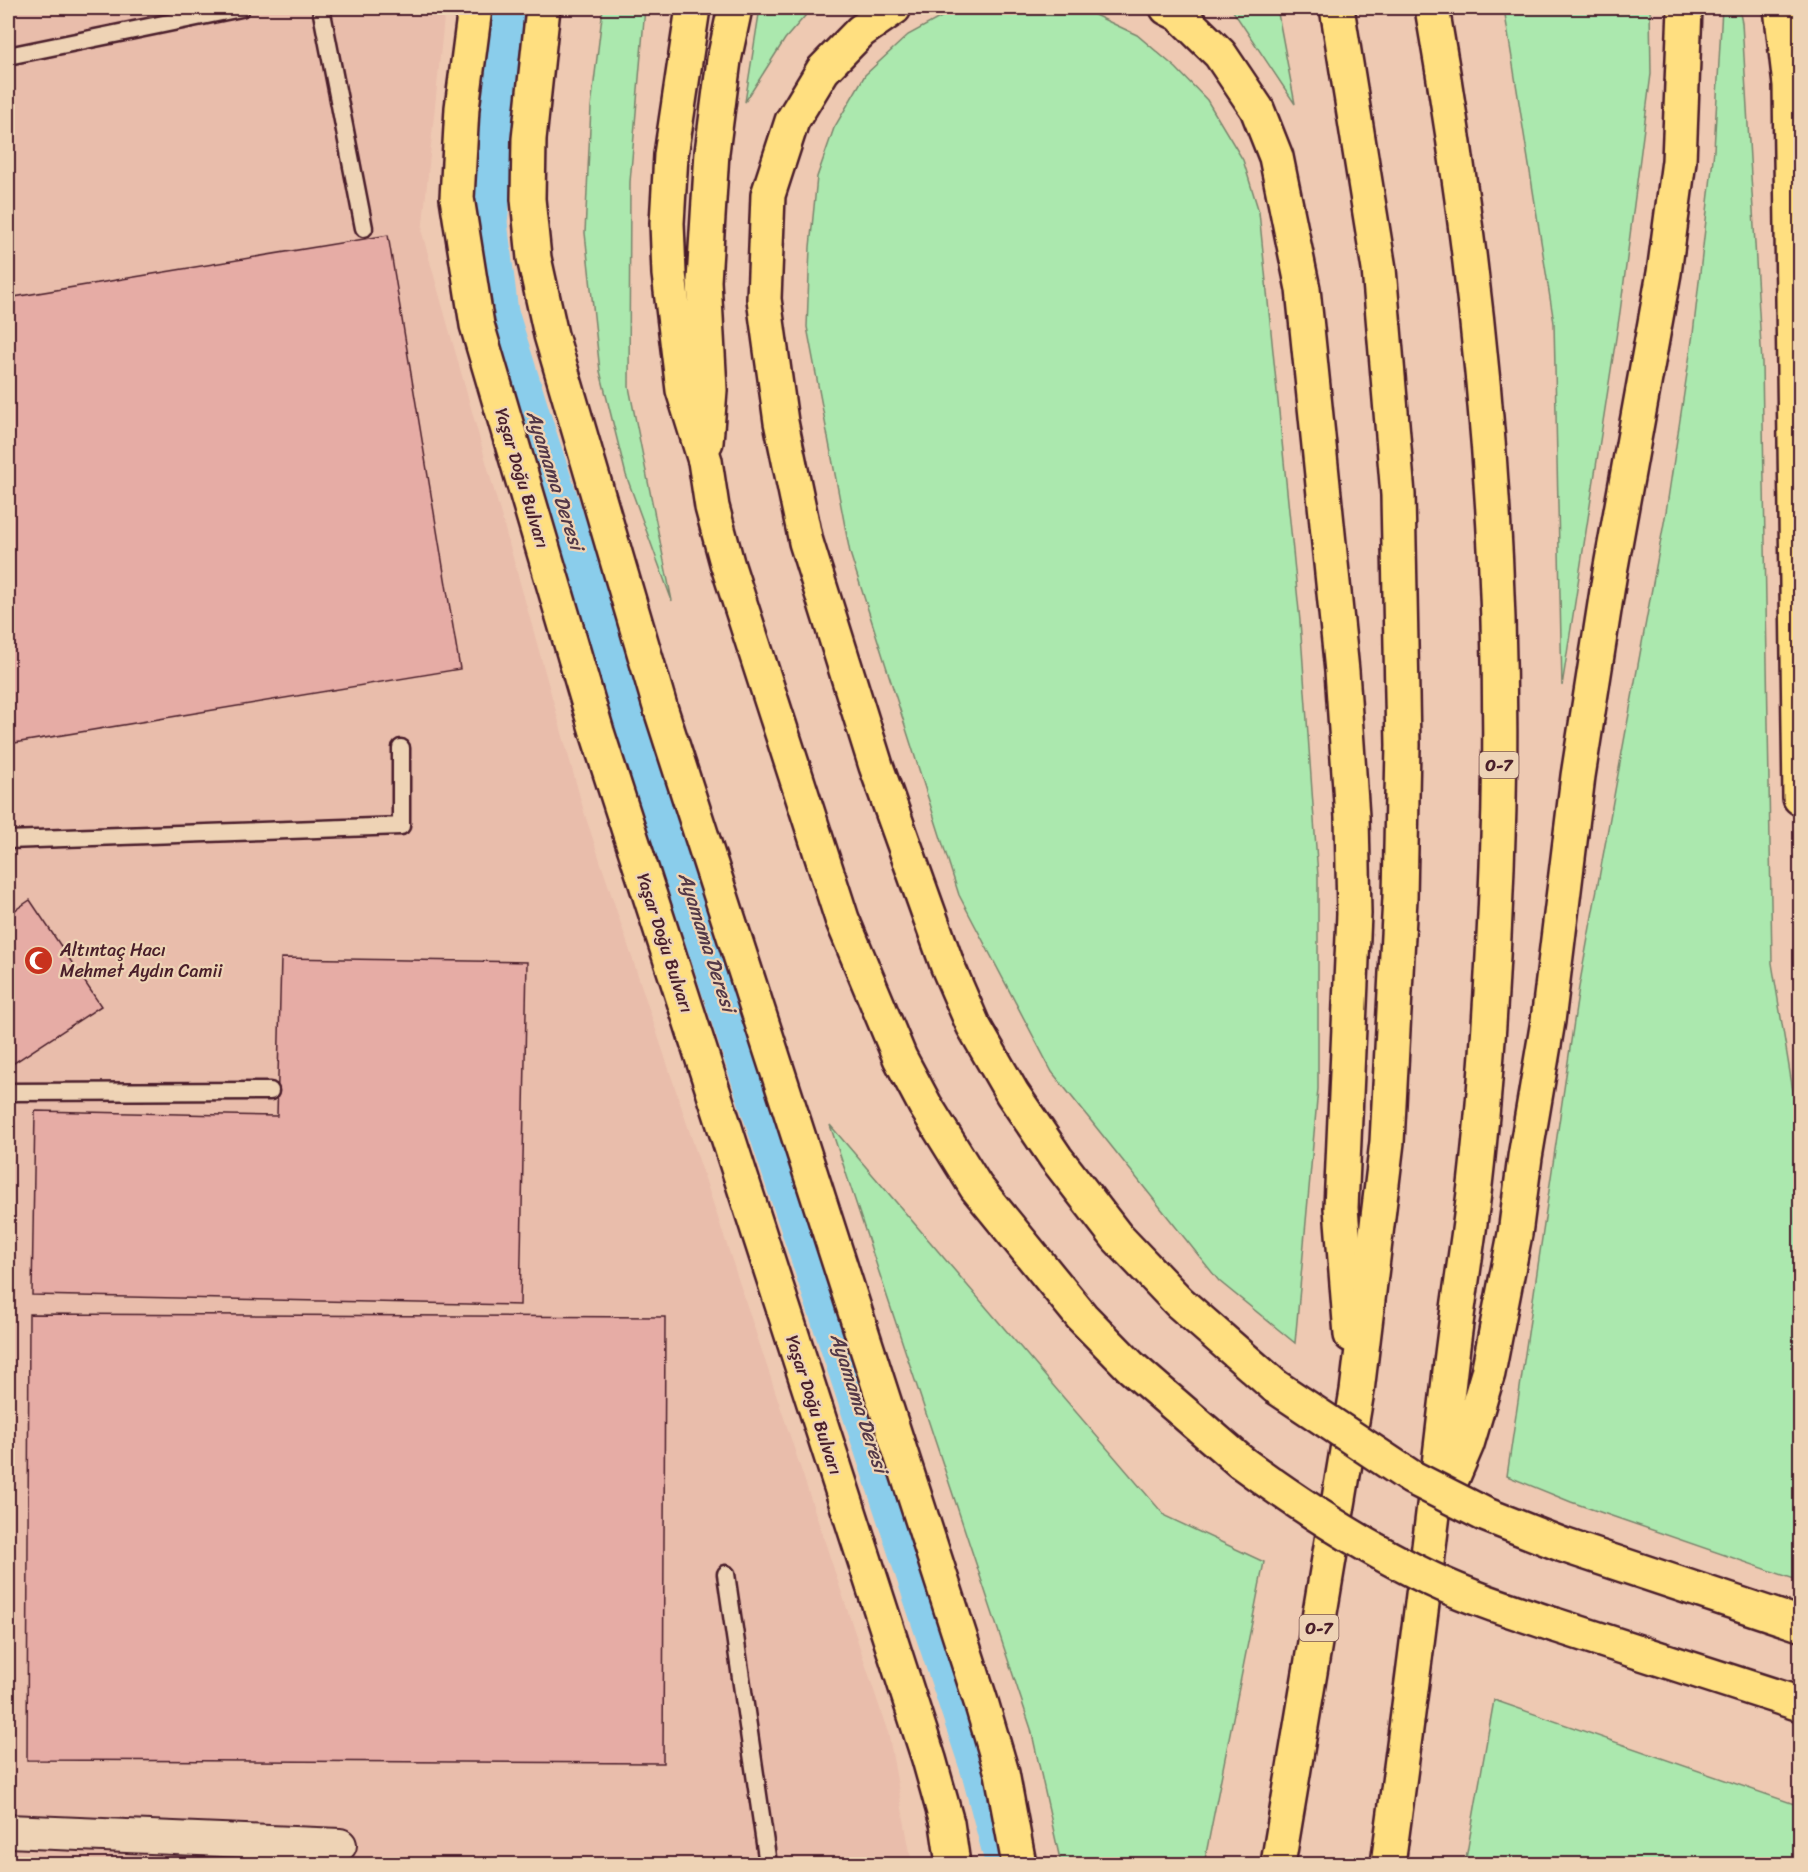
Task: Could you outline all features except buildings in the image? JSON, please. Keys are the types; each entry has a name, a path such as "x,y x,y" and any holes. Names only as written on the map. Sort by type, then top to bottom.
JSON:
{"main road":[{"name":"Yaşar Doğu Bulvarı","path":"475,8 462,108 457,198 477,325 597,732 929,1759 947,1823 953,1864"},
{"path":"543,8 529,139 528,199 534,258 551,335 661,710 982,1705 1002,1773 1019,1864"},
{"path":"693,8 672,144 667,223 672,320 683,390 705,461 712,507 727,563 842,919 900,1058 976,1187 1082,1317 1131,1367 1240,1462 1299,1504 1370,1547 1480,1600 1800,1704"},
{"path":"705,461 710,390 704,281 712,152 724,60 735,8"},
{"path":"894,8 861,31 824,70 792,121 768,195 764,299 782,422 806,542 876,766 945,957 973,1024 1012,1093 1049,1149 1117,1237 1179,1302 1276,1387 1411,1477 1484,1514 1563,1545 1800,1624"},
{"path":"1167,8 1179,14 1220,54 1257,109 1276,157 1304,289 1342,670 1352,817 1354,914 1341,1208 1344,1276 1357,1391"},
{"name":"O-7","path":"1278,1864 1357,1391 1387,1142 1400,898 1402,722 1398,495 1379,269 1337,8"},
{"name":"O-7","path":"1388,1864 1434,1523 1449,1379 1475,1184 1485,1070 1497,865 1499,754 1496,572 1488,431 1474,281 1456,146 1432,8"},
{"path":"1434,1523 1467,1444 1488,1373 1515,1234 1525,1157 1548,1021 1578,776 1608,584 1664,273 1679,161 1685,8"},
{"path":"1781,8 1790,85 1800,798"}],"street":[{"path":"8,1831 340,1845"}],"lane":[{"path":"8,56 241,8"},
{"path":"321,8 364,228"},
{"path":"8,840 401,826 401,748"},
{"path":"8,1092 270,1091"},
{"path":"726,1574 768,1864"}],"shaded area":[{"path":"8,8 445,8 422,233 585,815 889,1736 912,1864 8,1864"}],"green space":[{"path":"603,8 645,8 630,182 629,387 672,601 626,475 600,371 585,233 591,107"},
{"path":"760,8 812,8 785,39 745,102"},
{"path":"1080,8 1137,35 1176,68 1207,100 1243,160 1259,212 1300,621 1318,876 1318,1089 1295,1343 1219,1281 1052,1072 959,895 850,553 807,327 810,247 817,177 834,128 865,75 908,35 954,10"},
{"path":"1231,8 1277,8 1295,104"},
{"path":"1504,8 1650,8 1651,74 1620,312 1562,686 1554,323"},
{"path":"1722,8 1739,8 1742,23 1762,363 1772,963 1800,1122 1800,1581 1571,1502 1507,1476 1579,987 1666,512 1693,334 1714,150"},
{"path":"830,1125 1165,1516 1264,1562 1204,1864 1061,1864 1031,1729"},
{"path":"1494,1700 1800,1806 1800,1864 1465,1864"}],"waterway":[{"name":"Ayamama Deresi","path":"511,8 488,222 499,313 536,432 980,1769 1005,1864"}],"place":[{"name":"Altıntaç Hacı Mehmet Aydın Camii","path":"39,960"}]}
